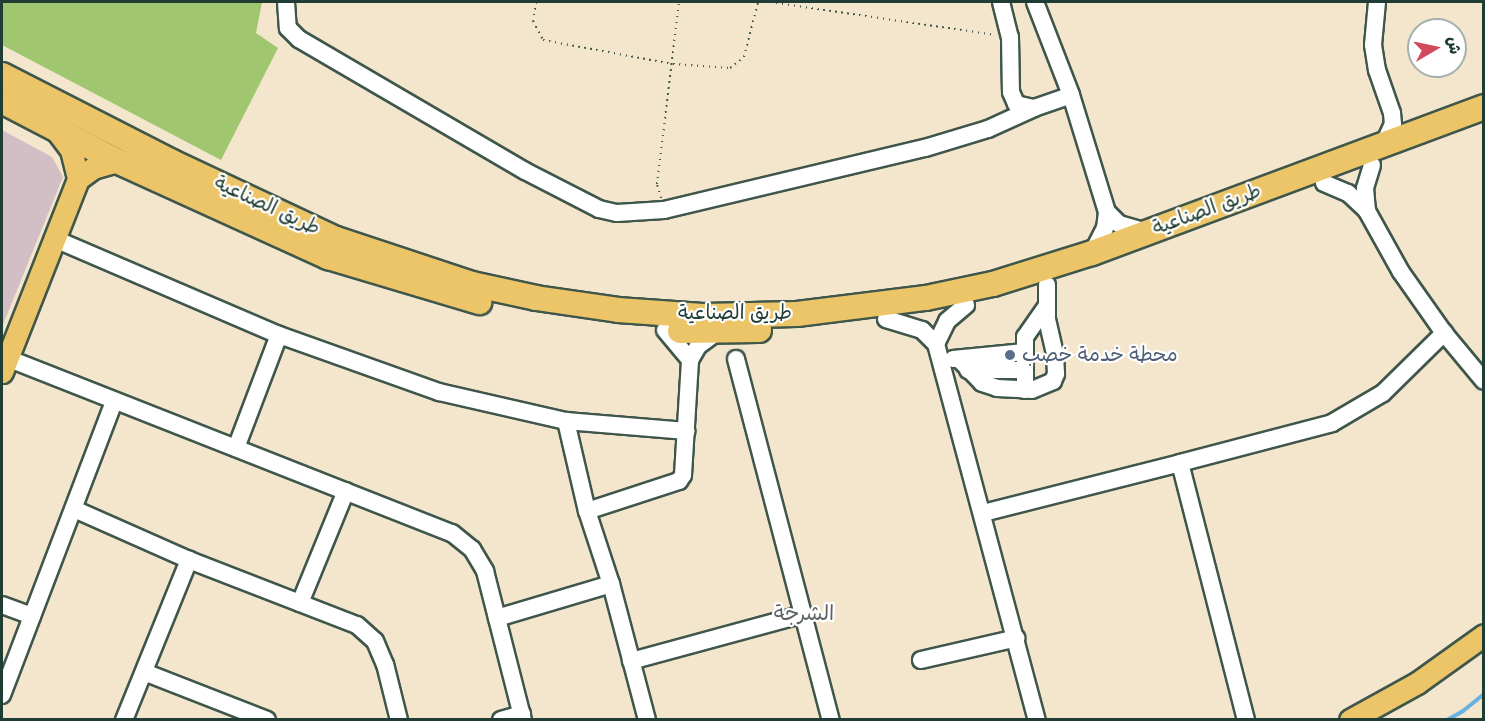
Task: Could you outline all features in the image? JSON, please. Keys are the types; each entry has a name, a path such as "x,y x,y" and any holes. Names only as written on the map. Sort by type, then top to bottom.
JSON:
{"highway":[{"name":"طريق الصناعية","path":"2,75 172,162 336,239 472,284 536,298 658,313 704,316 797,314 916,299 982,286 1092,253 1377,155 1484,124"},
{"name":"طريق الصناعية","path":"2,101 117,161 261,228 328,257 384,276 468,299 534,313 665,330 717,333 886,319 966,305 1047,295 1324,183 1419,132 1484,107"}],"main road":[{"path":"55,129 71,150 78,180"},
{"path":"4,365 78,180 93,168 117,161"},
{"path":"1350,720 1417,683 1484,635"}],"street":[{"path":"286,2 288,28 299,39 525,171 599,209 617,213 664,210 925,147 988,129 1034,108 1071,95"},
{"path":"1001,2 1010,37 1011,92 1016,104 1034,108"},
{"path":"1035,2 1071,95 1107,212 1105,228 1092,253"},
{"path":"1367,211 1365,188 1377,155 1390,134 1392,113 1377,70 1373,45 1377,2"},
{"path":"1392,113 1419,132"},
{"path":"1324,183 1348,193 1367,211 1401,272 1444,333 1484,381"},
{"path":"1107,212 1119,224 1148,232"},
{"path":"55,239 279,335 439,392 566,421 687,431"},
{"path":"1025,390 1025,337 1047,295"},
{"path":"938,352 964,364 989,386 1025,390 1041,388 1053,381 1056,374 1047,295"},
{"path":"938,352 947,321 966,305"},
{"path":"886,319 922,330 938,352 1017,638 1037,720"},
{"path":"665,330 690,360"},
{"path":"587,511 679,481 683,475 687,431 690,360 698,346 717,333"},
{"path":"983,513 1332,423 1383,393 1444,333"},
{"path":"236,448 279,335"},
{"path":"964,364 1025,352"},
{"path":"736,359 831,720"},
{"path":"964,364 1025,370"},
{"path":"4,365 114,401 452,533 472,549 485,571 522,717 501,720"},
{"path":"2,695 114,401"},
{"path":"566,421 587,511 611,584 647,720"},
{"path":"1180,463 1246,720"},
{"path":"300,603 346,491"},
{"path":"74,509 189,560 357,625 375,641 385,664 399,720"},
{"path":"124,720 189,560"},
{"path":"497,618 611,584"},
{"path":"2,605 32,616"},
{"path":"631,661 804,614"},
{"path":"921,660 1017,638"},
{"path":"144,672 267,720"}],"path":[{"path":"536,2 533,21 543,40 673,64 730,68 744,57 758,2"},
{"path":"664,210 657,184 679,2"},
{"path":"770,2 1010,37"}],"shaded area":[{"path":"2,130 52,157 63,177 2,327"}],"green space":[{"path":"2,2 262,2 256,33 278,48 221,160 2,45"}],"waterway":[{"path":"1447,720 1463,711 1484,694"}],"place":[{"name":"محطة خدمة خصب","path":"1010,355"}],"district":[{"name":"الشرجة","path":"804,614"}]}
